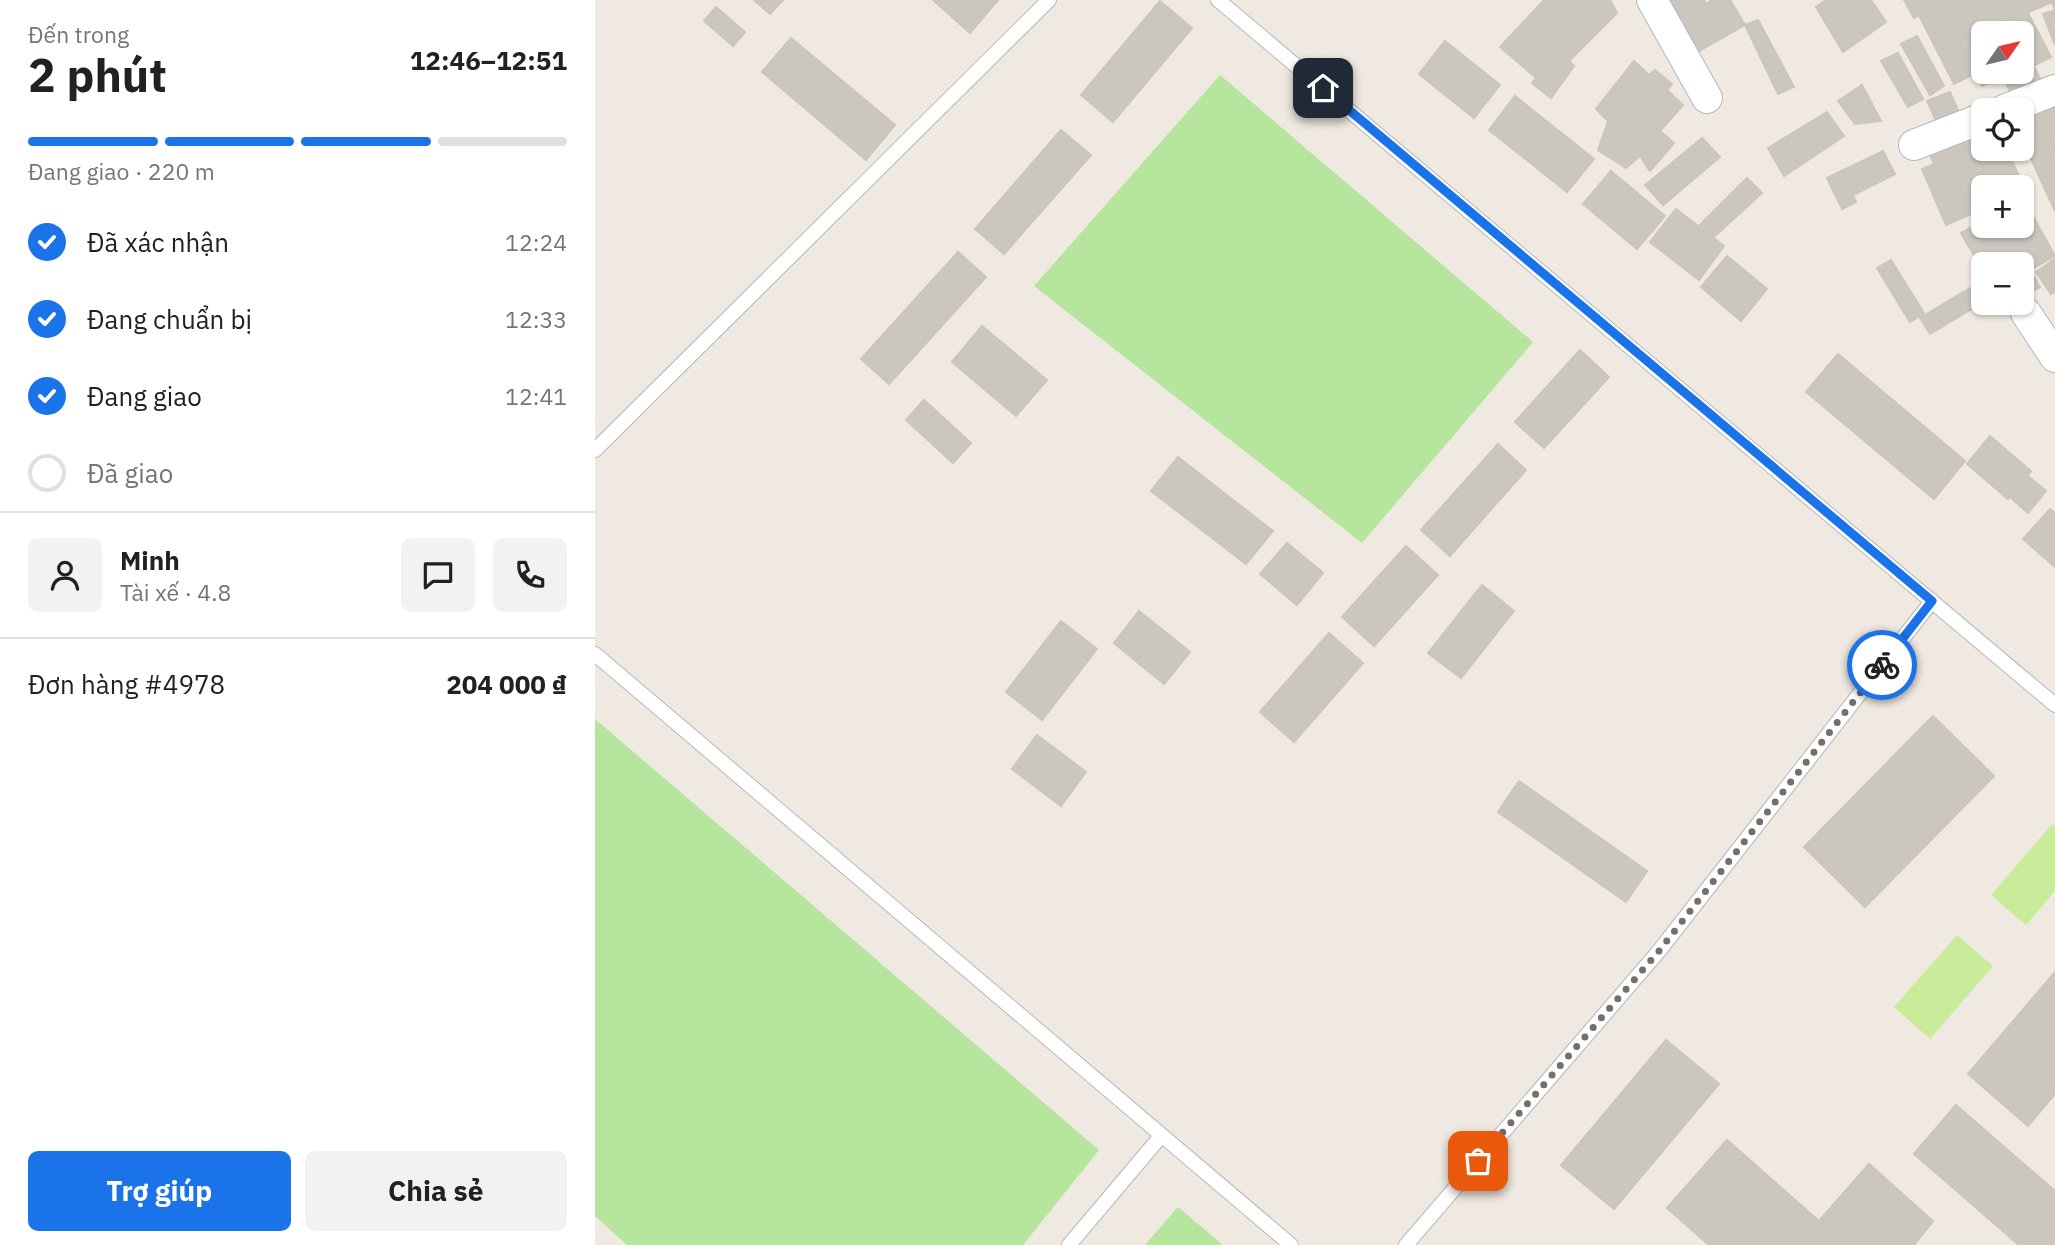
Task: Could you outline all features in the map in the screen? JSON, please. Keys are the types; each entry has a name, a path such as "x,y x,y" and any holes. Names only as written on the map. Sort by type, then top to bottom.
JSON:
{"street":[{"path":"1652,0 1707,98"},
{"path":"2034,98 2055,90"},
{"path":"1914,145 1971,123"},
{"path":"2027,315 2055,357"}],"lane":[{"path":"595,450 1049,0"},
{"path":"1218,0 2055,705"},
{"path":"1406,1245 1659,951 1932,601"},
{"path":"595,654 1291,1245"},
{"path":"1069,1245 1161,1136"}],"green space":[{"path":"1220,75 1533,342 1362,543 1034,286"},
{"path":"595,719 1099,1150 1023,1245 627,1245 595,1216"},
{"path":"2052,824 2055,827 2055,891 2026,925 1991,895"},
{"path":"1957,935 1993,966 1930,1039 1894,1007"},
{"path":"1178,1207 1223,1245 1145,1245"}],"building":[{"path":"754,0 783,0 770,14"},
{"path":"933,0 998,0 970,33"},
{"path":"1544,0 1600,0 1535,77 1500,47"},
{"path":"1600,0 1610,0 1617,13 1570,60 1559,49"},
{"path":"1666,0 1704,0 1706,4 1712,0 1730,0 1745,25 1692,55"},
{"path":"1826,0 1871,0 1886,22 1843,52 1816,7"},
{"path":"1904,0 1945,0 1914,18"},
{"path":"1949,0 1963,0 1974,21 1971,21 1971,65 1948,20 1927,31 1919,15"},
{"path":"1999,0 2010,21 1974,21 1964,2"},
{"path":"1999,0 2055,0 2055,1 2010,20"},
{"path":"1160,1 1192,28 1113,122 1081,95"},
{"path":"716,7 745,32 733,46 704,21"},
{"path":"2055,10 2055,45 2043,14"},
{"path":"2027,11 2032,21 2010,21"},
{"path":"1758,20 1794,87 1778,94 1745,25"},
{"path":"1948,20 1971,64 1971,76 1954,84 1927,31"},
{"path":"2034,24 2051,57 2034,66"},
{"path":"1917,36 1944,86 1930,95 1901,44"},
{"path":"791,38 895,125 866,160 762,72"},
{"path":"1445,41 1500,85 1474,118 1419,74"},
{"path":"1559,49 1574,66 1551,98 1532,83"},
{"path":"1898,53 1923,99 1908,107 1881,61"},
{"path":"1634,61 1649,75 1655,70 1672,84 1667,90 1683,105 1660,131 1674,143 1650,171 1640,156 1626,168 1598,150 1608,121 1596,109"},
{"path":"2034,67 2041,80 2034,84"},
{"path":"2006,84 2033,84 2012,95"},
{"path":"1862,85 1881,121 1855,124 1838,101"},
{"path":"1950,92 1961,117 1939,127 1927,101"},
{"path":"1515,96 1594,159 1567,192 1489,130"},
{"path":"2055,100 2055,155 2035,110"},
{"path":"1827,112 1844,136 1784,176 1768,148"},
{"path":"2034,113 2055,160 2055,211 2032,161"},
{"path":"1061,130 1091,155 1004,254 975,229"},
{"path":"1971,132 1971,161 2012,161 2018,175 1971,175 1971,214 1946,225 1922,169 1934,164 1928,150"},
{"path":"1702,138 1720,157 1663,205 1645,185"},
{"path":"1883,151 1895,174 1853,195 1856,202 1842,209 1827,178"},
{"path":"1611,171 1665,216 1637,249 1583,204"},
{"path":"1747,178 1762,193 1714,237 1700,225"},
{"path":"1676,209 1724,246 1699,280 1650,242"},
{"path":"2034,218 2055,256 2034,268 2034,252 1972,252 1961,233 1971,228 1971,238 2034,238"},
{"path":"958,252 986,277 889,384 861,359"},
{"path":"1727,256 1767,289 1741,321 1701,287"},
{"path":"2055,259 2055,291 2051,294 2036,272"},
{"path":"1891,260 1924,313 1910,322 1877,268"},
{"path":"2034,277 2040,287 2034,290"},
{"path":"1971,290 1971,309 1930,334 1920,318"},
{"path":"982,326 1047,380 1016,416 952,362"},
{"path":"1580,350 1609,377 1544,448 1515,422"},
{"path":"1838,354 1965,461 1934,499 1806,392"},
{"path":"924,400 971,443 953,463 906,420"},
{"path":"1990,436 2031,471 2008,499 1967,464"},
{"path":"1498,444 1526,470 1450,556 1421,530"},
{"path":"1178,457 1273,531 1246,564 1151,491"},
{"path":"2029,477 2046,491 2028,513 2011,498"},
{"path":"2050,509 2055,513 2055,567 2023,539"},
{"path":"1287,543 1323,573 1297,605 1260,574"},
{"path":"1406,546 1438,575 1374,646 1342,617"},
{"path":"1482,585 1514,611 1461,678 1428,653"},
{"path":"1139,611 1190,652 1164,684 1114,643"},
{"path":"1061,621 1097,649 1042,720 1006,692"},
{"path":"1329,633 1363,663 1294,742 1260,712"},
{"path":"1933,716 1994,776 1865,907 1804,847"},
{"path":"1037,735 1086,772 1061,806 1012,769"},
{"path":"1519,781 1647,871 1626,902 1498,812"},
{"path":"2055,972 2055,1094 2028,1126 1968,1074"},
{"path":"1666,1040 1719,1084 1614,1209 1561,1165"},
{"path":"1956,1105 2055,1191 2055,1245 2019,1245 1914,1154"},
{"path":"1727,1140 1819,1221 1869,1164 1933,1221 1914,1245 1709,1245 1667,1208"}],"way so far":[{"path":"1478,1161 1659,951 1882,665"}],"route":[{"path":"1323,88 1932,601 1882,665"}]}
